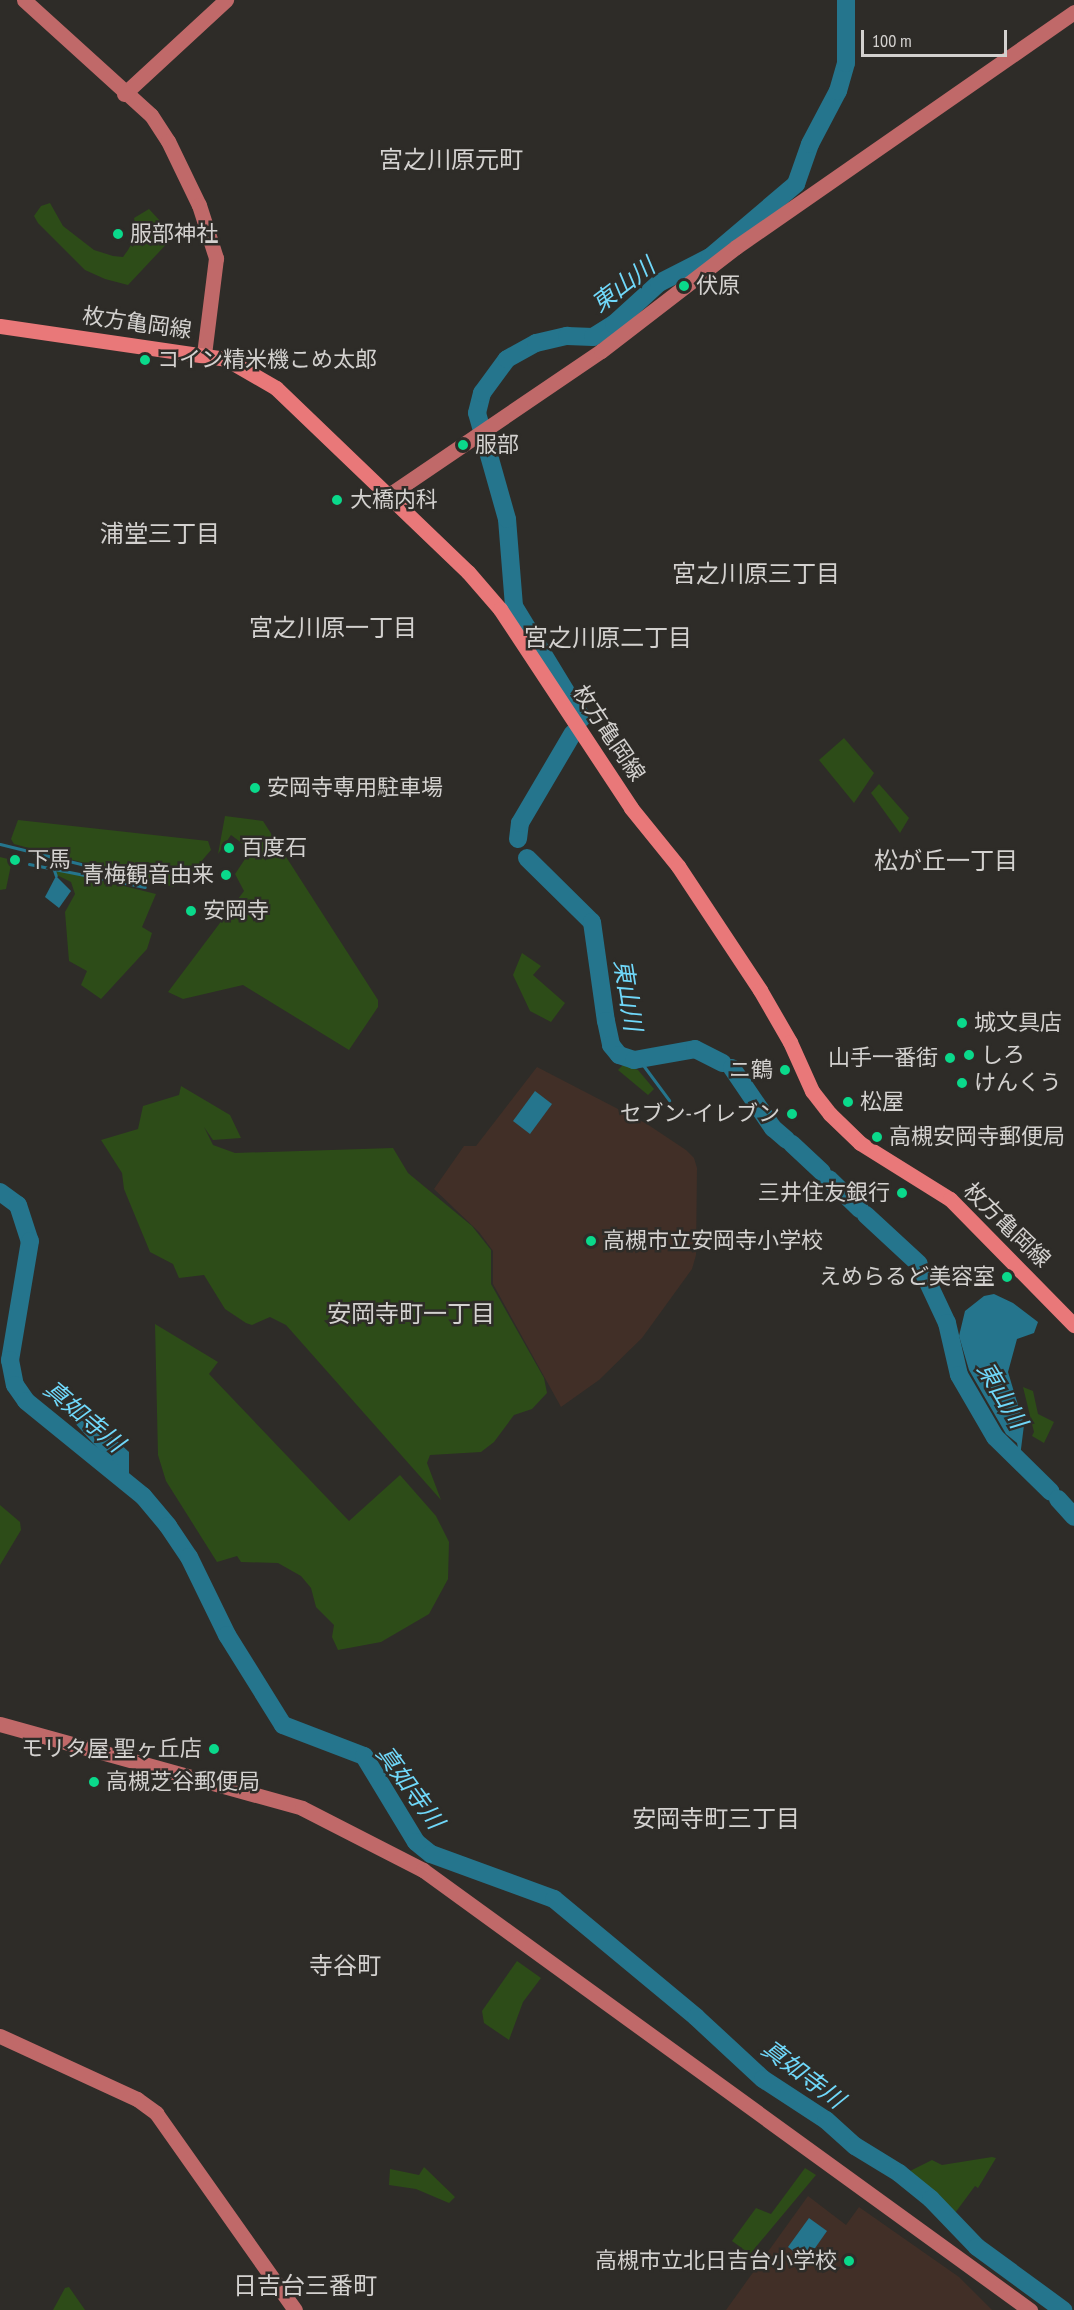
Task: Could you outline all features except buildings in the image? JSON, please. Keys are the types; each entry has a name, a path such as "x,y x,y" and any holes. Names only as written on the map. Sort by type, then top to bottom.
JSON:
{"main road":[{"name":"枚方亀岡線","path":"0,326 204,355 239,364 276,388 386,497 468,572 500,609 618,789 678,866 760,990 790,1041 812,1091 830,1114 860,1143 950,1199 1074,1325"}],"street":[{"path":"24,0 159,125 212,239 215,280 204,355"},
{"path":"124,93 226,0"},
{"path":"386,497 482,434 601,351 736,247 1074,12"},
{"path":"0,1724 302,1808 423,1870 1030,2310"},
{"path":"0,2036 137,2099 156,2113 295,2310"}],"shaded area":[{"name":"高槻市立安岡寺小学校","path":"537,1067 647,1124 686,1150 694,1158 697,1168 696,1255 692,1269 642,1338 599,1380 561,1407 493,1284 493,1251 479,1232 434,1189 464,1146 476,1146"},
{"name":"高槻市立北日吉台小学校","path":"808,2196 846,2225 859,2207 959,2277 992,2310 726,2310"}],"green space":[{"path":"50,203 63,226 94,250 113,256 123,257 137,234 134,218 149,209 174,236 128,285 105,279 85,270 38,223 34,216 41,206"},
{"path":"844,738 874,773 854,803 819,760"},
{"path":"879,784 909,818 900,833 871,793"},
{"path":"225,816 263,821 378,1000 378,1007 349,1050 243,985 183,999 168,992 244,891 235,874 251,850 231,835 218,854"},
{"path":"18,820 208,841 211,850 187,878 173,887 14,844 11,839"},
{"path":"0,857 12,860 6,889 0,890"},
{"path":"56,869 156,894 142,927 152,933 147,949 101,999 81,985 87,971 69,961 65,912 75,894 71,882 57,875"},
{"path":"522,953 541,966 533,975 565,1003 551,1022 530,1011 513,975"},
{"path":"623,1065 638,1070 654,1089 648,1095 618,1070"},
{"path":"181,1086 230,1115 241,1138 213,1140 204,1127 213,1145 235,1153 393,1148 408,1173 472,1226 491,1250 491,1284 544,1378 547,1393 532,1409 514,1415 494,1442 481,1452 430,1455 427,1463 441,1500 286,1325 270,1317 252,1325 246,1323 225,1309 204,1275 179,1278 173,1264 150,1252 124,1189 122,1173 101,1140 138,1129 143,1106 179,1095"},
{"path":"155,1324 218,1362 209,1374 349,1521 400,1475 436,1516 449,1542 448,1579 429,1614 381,1642 338,1650 332,1637 334,1625 316,1607 311,1588 301,1576 278,1563 241,1562 237,1556 217,1562 166,1481 158,1455"},
{"path":"1023,1387 1033,1391 1038,1414 1054,1422 1044,1443 1032,1436 1034,1432"},
{"path":"0,1505 20,1522 21,1530 0,1565"},
{"path":"517,1961 541,1978 523,2002 509,2040 484,2023 482,2011"},
{"path":"996,2158 978,2188 975,2186 955,2213 906,2173 932,2160 942,2165"},
{"path":"424,2167 455,2197 449,2203 416,2189 389,2185 390,2169 419,2175"},
{"path":"805,2168 816,2175 750,2254 732,2241 756,2208 771,2214"},
{"path":"69,2287 85,2310 53,2310 65,2288"}],"water":[{"path":"56,876 71,891 59,908 45,897"},
{"path":"535,1091 552,1104 530,1134 513,1121"},
{"path":"994,1294 1013,1303 1038,1322 1034,1333 1017,1339 1008,1372 1024,1425 1020,1457 1017,1443 1006,1434 969,1370 959,1336 965,1311 984,1296"},
{"path":"73,1401 129,1452 129,1475 101,1452 64,1411"},
{"path":"809,2218 827,2231 806,2261 788,2247"}],"waterway":[{"name":"東山川","path":"582,718 514,606 507,519 477,413 482,393 507,359 536,343 567,336 593,337 614,324 659,283 710,257 796,184 810,144 838,91 846,63 846,0"},
{"name":"東山川","path":"518,839 520,823 573,733"},
{"path":"0,844 146,880"},
{"name":"東山川","path":"527,858 592,922 606,1021 611,1045 619,1055 634,1060 695,1049 723,1063"},
{"path":"29,864 145,887"},
{"path":"53,867 56,876"},
{"path":"634,1060 643,1065 669,1100"},
{"name":"東山川","path":"732,1068 773,1128 787,1140"},
{"name":"東山川","path":"792,1144 822,1172"},
{"name":"東山川","path":"829,1179 860,1209"},
{"name":"真如寺川","path":"0,1192 18,1205 30,1241 10,1360 15,1385 26,1401 143,1496 168,1526 189,1557 227,1635 283,1725 364,1756 416,1842 431,1854 554,1899 696,2017 763,2079 826,2120 855,2146 899,2173 931,2199 977,2247 1063,2310"},
{"name":"東山川","path":"866,1215 919,1264"},
{"name":"東山川","path":"924,1274 947,1323 959,1375 995,1437 1051,1492"},
{"name":"東山川","path":"1058,1499 1074,1517"}],"place":[{"name":"服部神社","path":"118,234"},
{"name":"伏原","path":"684,286"},
{"name":"コイン精米機こめ太郎","path":"145,360"},
{"name":"服部","path":"463,445"},
{"name":"大橋内科","path":"337,500"},
{"name":"安岡寺専用駐車場","path":"255,788"},
{"name":"百度石","path":"229,848"},
{"name":"下馬","path":"15,860"},
{"name":"青梅観音由来","path":"226,875"},
{"name":"安岡寺","path":"191,911"},
{"name":"城文具店","path":"962,1023"},
{"name":"しろ","path":"969,1055"},
{"name":"山手一番街","path":"950,1058"},
{"name":"ニ鶴","path":"785,1070"},
{"name":"けんくう","path":"962,1083"},
{"name":"松屋","path":"848,1102"},
{"name":"セブン-イレブン","path":"792,1114"},
{"name":"高槻安岡寺郵便局","path":"877,1137"},
{"name":"三井住友銀行","path":"902,1193"},
{"name":"高槻市立安岡寺小学校","path":"591,1241"},
{"name":"えめらるど美容室","path":"1007,1277"},
{"name":"モリタ屋 聖ヶ丘店","path":"214,1749"},
{"name":"高槻芝谷郵便局","path":"94,1782"},
{"name":"高槻市立北日吉台小学校","path":"849,2261"}],"district":[{"name":"宮之川原元町","path":"451,160"},
{"name":"浦堂三丁目","path":"160,534"},
{"name":"宮之川原三丁目","path":"756,574"},
{"name":"宮之川原一丁目","path":"333,628"},
{"name":"宮之川原二丁目","path":"608,638"},
{"name":"松が丘一丁目","path":"946,861"},
{"name":"安岡寺町一丁目","path":"411,1314"},
{"name":"安岡寺町三丁目","path":"716,1819"},
{"name":"寺谷町","path":"345,1966"},
{"name":"日吉台三番町","path":"305,2286"}]}
